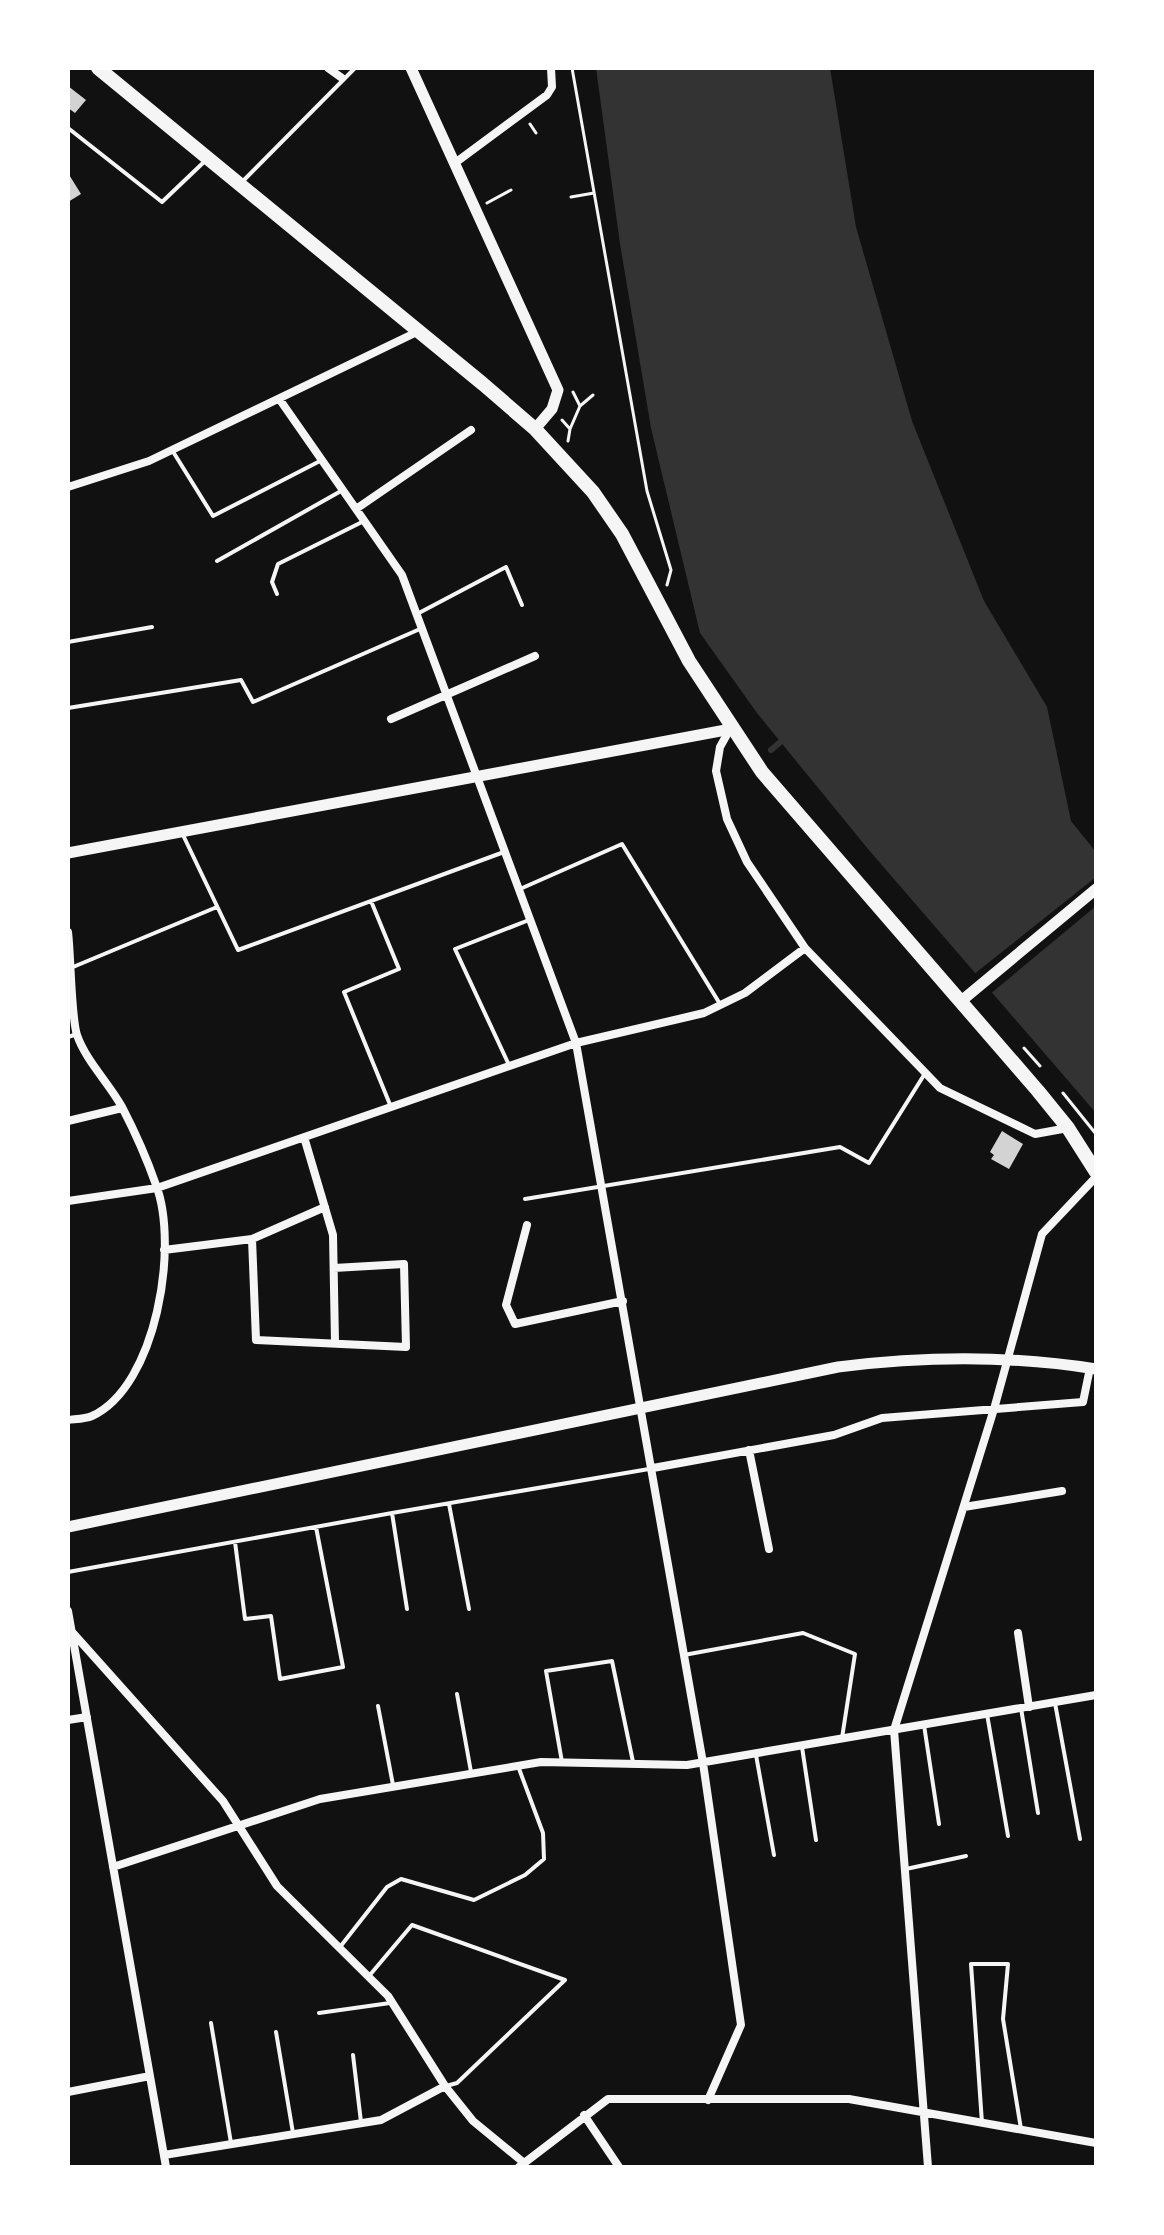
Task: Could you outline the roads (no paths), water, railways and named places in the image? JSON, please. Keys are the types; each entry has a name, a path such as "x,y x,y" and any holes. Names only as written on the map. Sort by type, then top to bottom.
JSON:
{"main road":[{"path":"98,68 241,183 535,429 593,492 622,534 689,661 762,772 1068,1128 1096,1175"}],"street":[{"path":"328,68 342,78"},
{"path":"411,68 558,390 552,409 535,429"},
{"path":"455,163 547,95 552,87 551,68"},
{"path":"68,487 172,450 419,331"},
{"path":"280,400 402,575 576,1043 703,1763 741,2025 708,2100"},
{"path":"356,509 471,430"},
{"path":"391,719 535,656"},
{"path":"68,853 731,729"},
{"path":"731,729 720,747 716,771 727,819 747,862 805,948 940,1088 1035,1134 1068,1128"},
{"path":"960,1002 1096,889"},
{"path":"68,932 73,967 72,1036 122,1108 157,1188 165,1222 163,1280 150,1345 135,1374 92,1416 68,1420"},
{"path":"68,1201 157,1188 576,1043 704,1013 745,993 805,948"},
{"path":"68,1121 122,1108"},
{"path":"304,1137 333,1235 335,1342"},
{"path":"928,2167 894,1730 994,1409 1042,1234 1096,1175"},
{"path":"164,1250 252,1239 325,1207"},
{"path":"527,1225 506,1305 515,1324 623,1301"},
{"path":"252,1239 256,1340 406,1347 404,1264 334,1268"},
{"path":"68,1527 838,1367 901,1359 1007,1357 1093,1368 1083,1402 882,1418 834,1435 653,1468"},
{"path":"749,1450 769,1549"},
{"path":"964,1507 1062,1491"},
{"path":"68,1611 166,2167"},
{"path":"72,1632 223,1801 277,1886 393,2003 445,2086 473,2121 521,2164 608,2099 849,2099 1096,2143"},
{"path":"1018,1633 1025,1707"},
{"path":"113,1867 320,1799 518,1766 562,1762 703,1763 1096,1695"},
{"path":"68,1720 87,1717"},
{"path":"68,2092 150,2076"},
{"path":"164,2155 381,2120 445,2086"},
{"path":"584,2115 619,2167"}],"lane":[{"path":"241,183 355,68"},
{"path":"68,128 162,202 209,157"},
{"path":"172,450 213,516 322,460"},
{"path":"217,561 343,489"},
{"path":"277,594 272,582 278,564 364,521"},
{"path":"417,614 506,567 522,605"},
{"path":"68,642 152,627"},
{"path":"68,708 241,680 253,702 422,628"},
{"path":"181,832 238,950 506,851"},
{"path":"520,889 622,844 720,1004"},
{"path":"371,901 399,969 344,992 391,1107"},
{"path":"73,967 217,907"},
{"path":"510,1066 455,949 531,920"},
{"path":"525,1199 840,1147 869,1163 925,1073"},
{"path":"68,1572 653,1468"},
{"path":"449,1504 469,1609"},
{"path":"392,1513 407,1609"},
{"path":"235,1542 245,1619 271,1616 280,1679 343,1667 316,1527"},
{"path":"684,1655 803,1633 855,1654 842,1739"},
{"path":"562,1762 546,1671 612,1661 633,1762"},
{"path":"457,1694 471,1774"},
{"path":"1055,1702 1080,1839"},
{"path":"378,1706 393,1787"},
{"path":"1025,1707 1038,1813"},
{"path":"987,1714 1008,1836"},
{"path":"924,1725 939,1824"},
{"path":"802,1747 816,1840"},
{"path":"755,1753 774,1855"},
{"path":"340,1947 387,1887 401,1879 474,1900 525,1875 544,1859 543,1833 518,1766"},
{"path":"906,1870 966,1856"},
{"path":"369,1976 412,1925 565,1980 457,2083 445,2086"},
{"path":"982,2125 971,1964 1008,1964 1003,2019 1022,2132"},
{"path":"319,2013 393,2003"},
{"path":"211,2023 231,2143"},
{"path":"276,2032 293,2133"},
{"path":"353,2055 361,2122"}],"waterway":[{"path":"771,750 785,738"}]}
